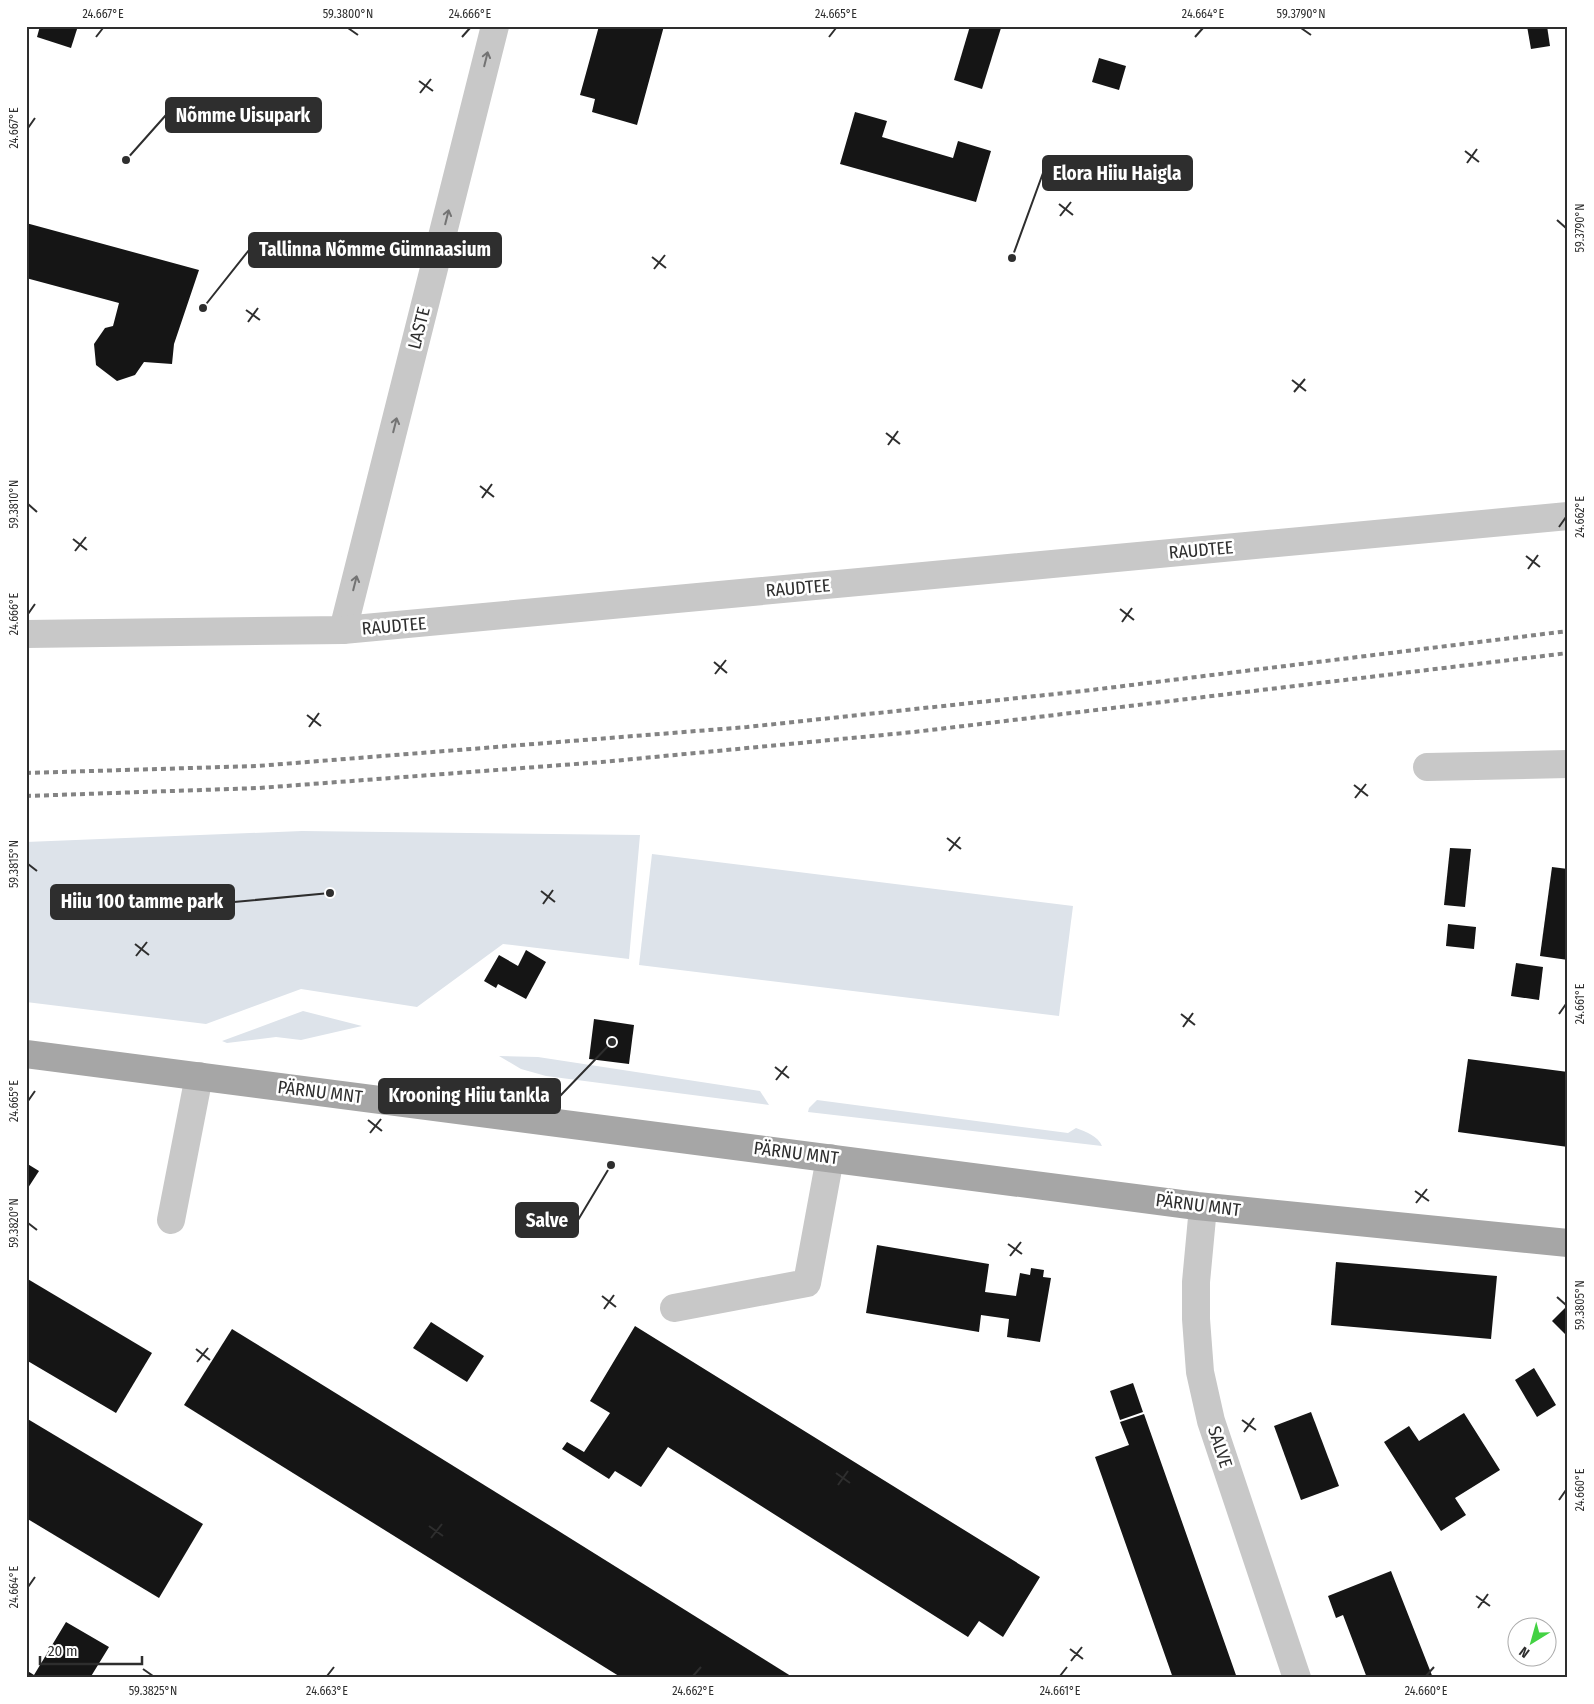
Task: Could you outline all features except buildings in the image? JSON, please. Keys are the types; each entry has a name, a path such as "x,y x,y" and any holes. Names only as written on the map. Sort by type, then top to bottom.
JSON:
{"main road":[{"name":"PÄRNU MNT","path":"26,1054 1203,1206 1568,1243"}],"street":[{"name":"LASTE","path":"344,630 494,26"},
{"name":"RAUDTEE","path":"26,634 344,630 1568,516"},
{"path":"1427,767 1568,764"},
{"path":"171,1220 199,1076"},
{"path":"674,1308 807,1283 830,1158"},
{"name":"SALVE","path":"1203,1206 1196,1282 1200,1372 1211,1421 1296,1678"}],"shaded area":[{"path":"302,831 640,835 629,959 503,944 417,1007 301,989 206,1024 26,1002 26,842"},
{"path":"652,854 1073,906 1059,1016 639,965"},
{"path":"303,1011 362,1026 301,1040 276,1037 227,1043 222,1041"},
{"path":"499,1056 538,1057 760,1091 769,1105 546,1076 521,1069"},
{"path":"817,1100 1068,1133 1076,1128 1095,1137 1102,1146 808,1112 809,1108"}],"railway":[{"path":"26,773 257,766 747,727 1083,691 1568,631"},
{"path":"26,796 259,788 602,762 914,732 1568,653"}],"place":[{"name":"Nõmme Uisupark","path":"126,160"},
{"name":"Elora Hiiu Haigla","path":"1012,258"},
{"name":"Tallinna Nõmme Gümnaasium","path":"203,308"},
{"name":"Hiiu 100 tamme park","path":"330,893"},
{"name":"Krooning Hiiu tankla","path":"612,1042"},
{"name":"Salve","path":"611,1165"}]}
